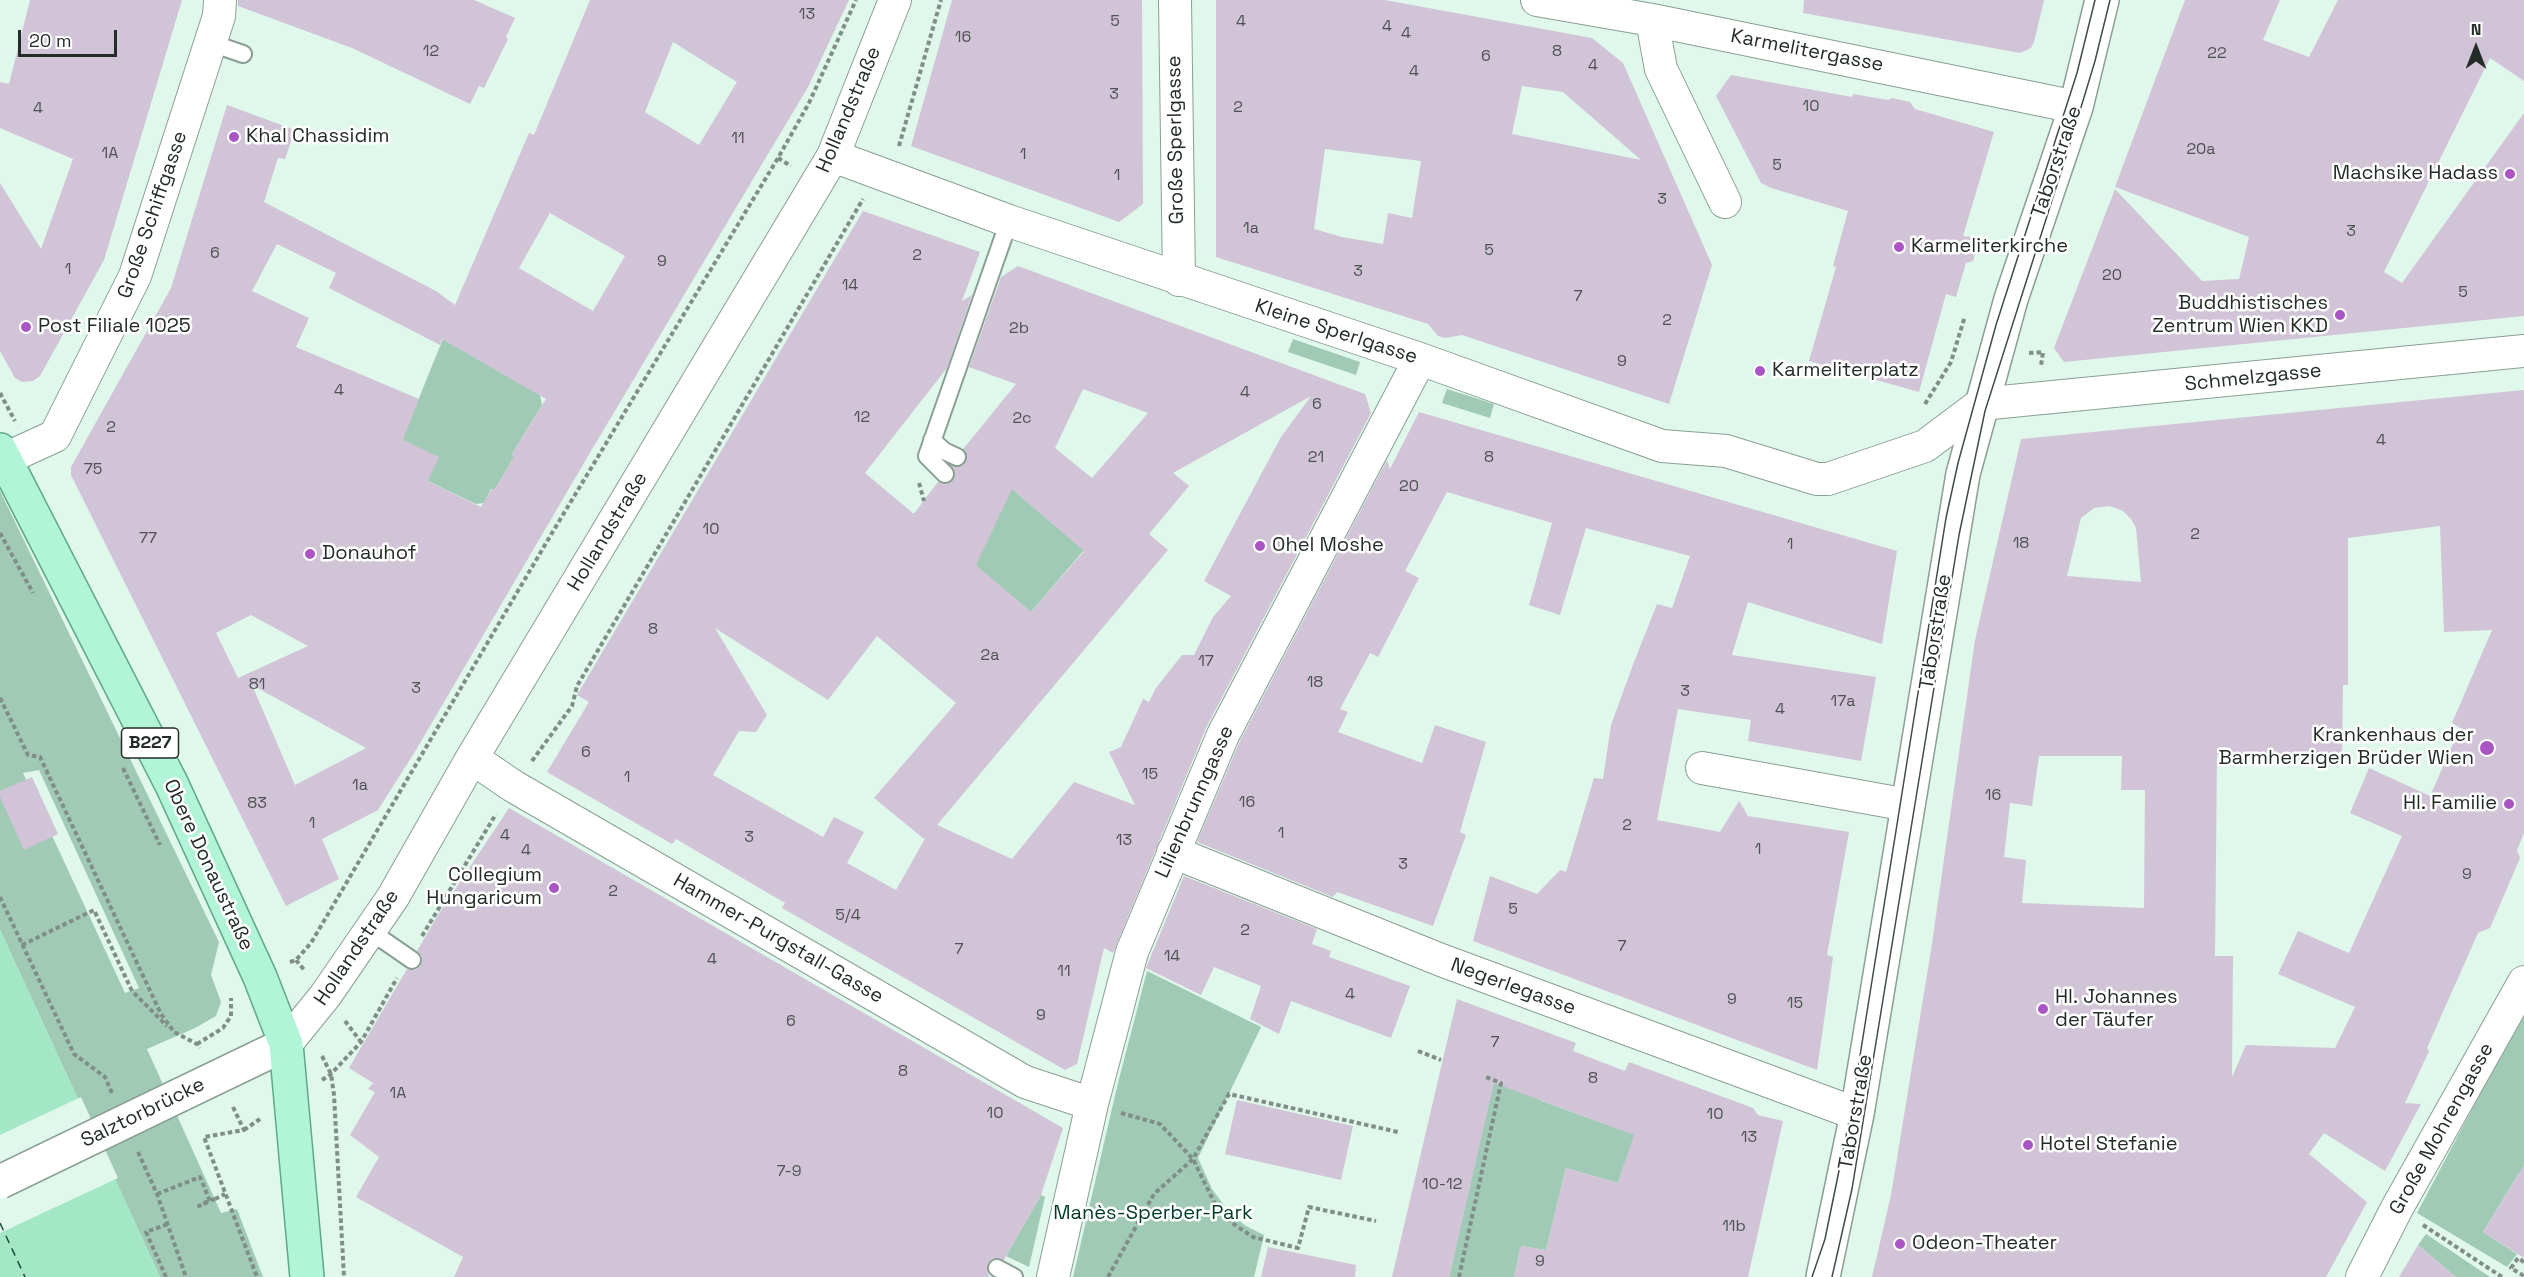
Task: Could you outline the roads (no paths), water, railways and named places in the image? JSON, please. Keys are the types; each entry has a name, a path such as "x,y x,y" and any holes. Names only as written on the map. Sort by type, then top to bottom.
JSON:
{"main road":[{"name":"Taborstraße","path":"1823,1277 1857,1114 1956,505 1981,404 2011,299 2076,107 2102,0"},
{"name":"Obere Donaustraße","path":"3,455 171,785 260,976 286,1044 307,1277"},
{"name":"Salztorbrücke","path":"0,1182 286,1044"}],"street":[{"name":"Große Schiffgasse","path":"3,455 55,436 130,287 211,43 219,16 220,0"},
{"name":"Hollandstraße","path":"286,1044 325,996 393,897 472,758 834,156 895,0"},
{"name":"Große Sperlgasse","path":"1175,0 1179,280"},
{"name":"Karmelitergasse","path":"1537,0 1652,20 1994,88 2076,107"},
{"path":"1652,20 1661,69 1725,202"},
{"name":"Kleine Sperlgasse","path":"834,156 1009,221 1179,280 1420,359 1679,441 1726,451 1817,478 1828,479 1925,446 1981,404"},
{"name":"Schmelzgasse","path":"1981,404 2524,351"},
{"name":"Lilienbrunngasse","path":"1053,1277 1092,1104 1132,952 1223,735 1420,359"},
{"name":"Hammer-Purgstall-Gasse","path":"472,758 513,786 1024,1082 1092,1104"},
{"path":"1702,768 1908,805"},
{"name":"Negerlegasse","path":"1173,852 1441,960 1857,1114"},
{"name":"Große Mohrengasse","path":"2362,1277 2397,1208 2524,982"}],"lane":[{"path":"211,43 243,54"},
{"path":"945,474 927,456 1009,221"},
{"path":"932,440 944,451 957,457"},
{"path":"370,931 411,958"},
{"path":"997,1268 1014,1277"}],"tram line":[{"path":"1812,1277 1825,1239 1851,1112 1946,518 1958,463 1996,325 2077,73 2095,0"},
{"path":"1832,1277 1852,1189 1959,535 1985,411 2069,147 2095,61 2110,0"}],"place":[{"name":"Khal Chassidim","path":"234,137"},
{"name":"Machsike Hadass","path":"2510,174"},
{"name":"Karmeliterkirche","path":"1899,247"},
{"name":"Buddhistisches Zentrum Wien KKD","path":"2340,315"},
{"name":"Post Filiale 1025","path":"26,327"},
{"name":"Karmeliterplatz","path":"1760,371"},
{"name":"Ohel Moshe","path":"1260,546"},
{"name":"Donauhof","path":"310,554"},
{"name":"Krankenhaus der Barmherzigen Brüder Wien","path":"2487,748"},
{"name":"Hl. Familie","path":"2509,804"},
{"name":"Collegium Hungaricum","path":"554,888"},
{"name":"Hl. Johannes der Täufer","path":"2043,1009"},
{"name":"Hotel Stefanie","path":"2028,1145"},
{"name":"Odeon-Theater","path":"1900,1244"}],"park label":[{"name":"Manès-Sperber-Park","path":"1153,1214"}]}
